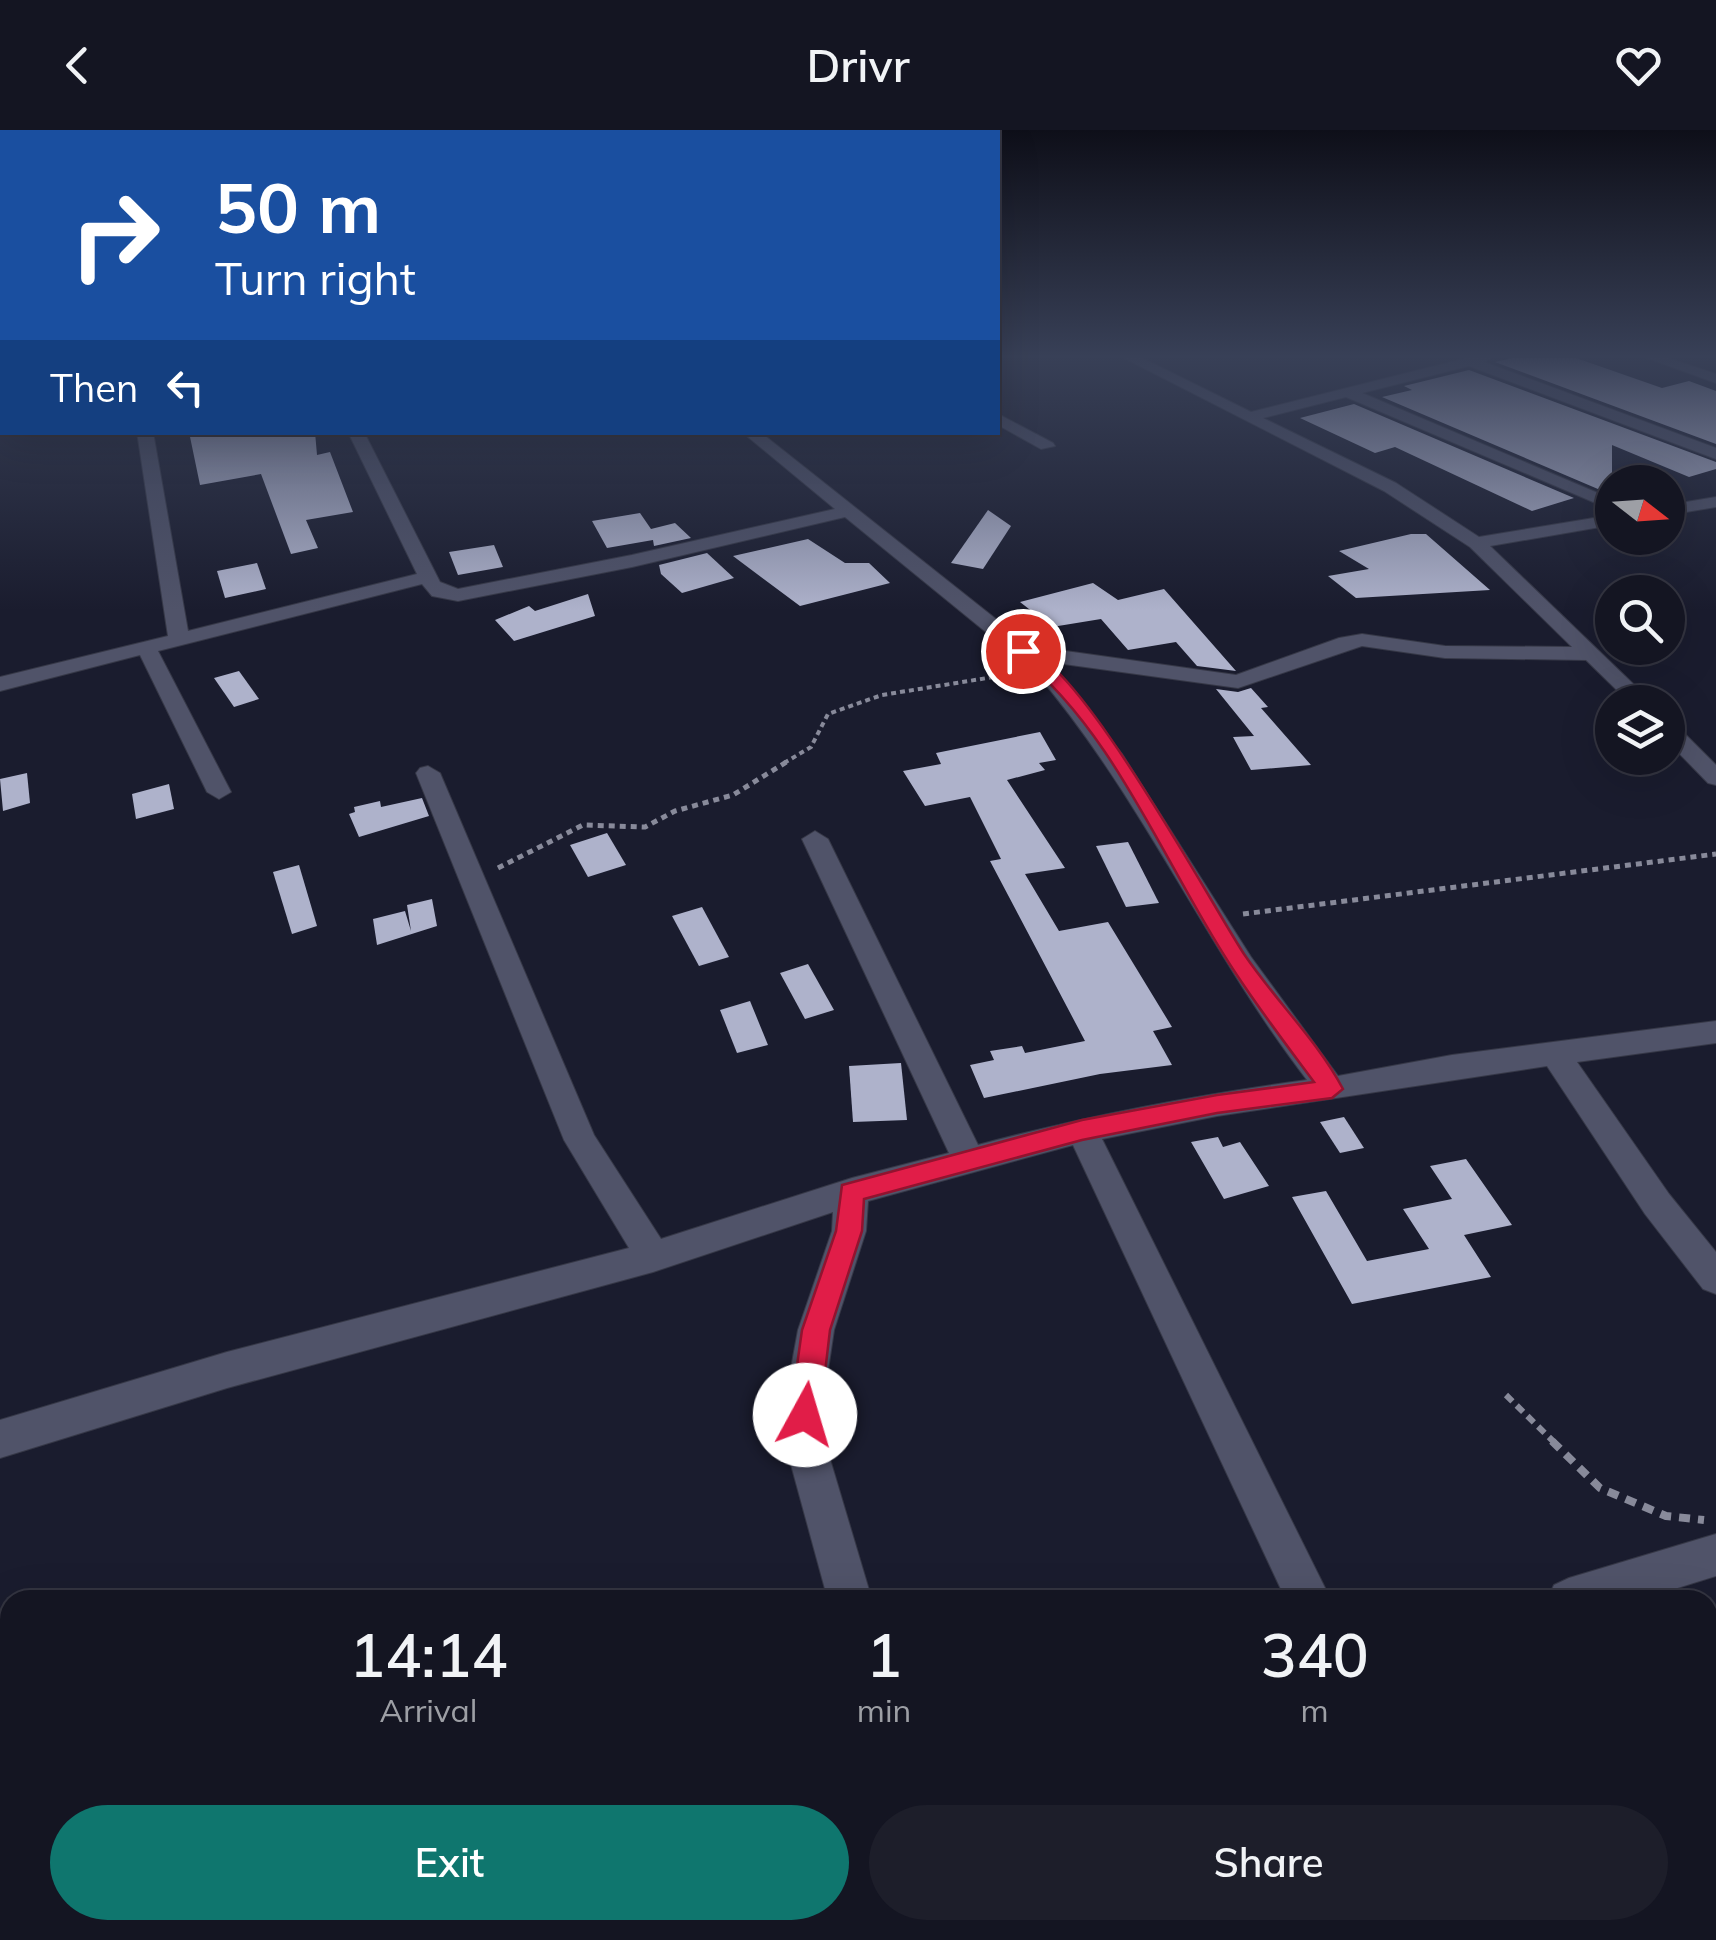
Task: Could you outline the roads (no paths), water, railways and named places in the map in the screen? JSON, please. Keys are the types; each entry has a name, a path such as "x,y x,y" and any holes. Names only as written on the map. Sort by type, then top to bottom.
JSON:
{"street":[{"path":"146,442 178,641"},
{"path":"361,442 431,587 442,594 458,595 632,561 846,511"},
{"path":"763,442 1044,668 1107,742 1211,918 1301,1052 1332,1089"},
{"path":"1039,442 1046,446"},
{"path":"1305,442 1390,486 1476,543 1624,685"},
{"path":"1465,442 1595,498"},
{"path":"1687,442 1716,454"},
{"path":"1685,507 1716,502"},
{"path":"1476,543 1595,523"},
{"path":"0,684 428,577"},
{"path":"1023,651 1238,682 1346,642 1362,640 1444,652 1593,654"},
{"path":"148,649 220,792"},
{"path":"1685,747 1716,778"},
{"path":"428,772 580,1140 653,1257"},
{"path":"815,839 969,1161"},
{"path":"0,1439 227,1370 653,1257 852,1192 1082,1130 1452,1067 1716,1032"},
{"path":"1555,1054 1658,1204 1716,1278"},
{"path":"1082,1130 1304,1590"},
{"path":"847,1590 804,1440 806,1390 816,1330 849,1231 852,1192"},
{"path":"1602,1590 1716,1555"}]}
